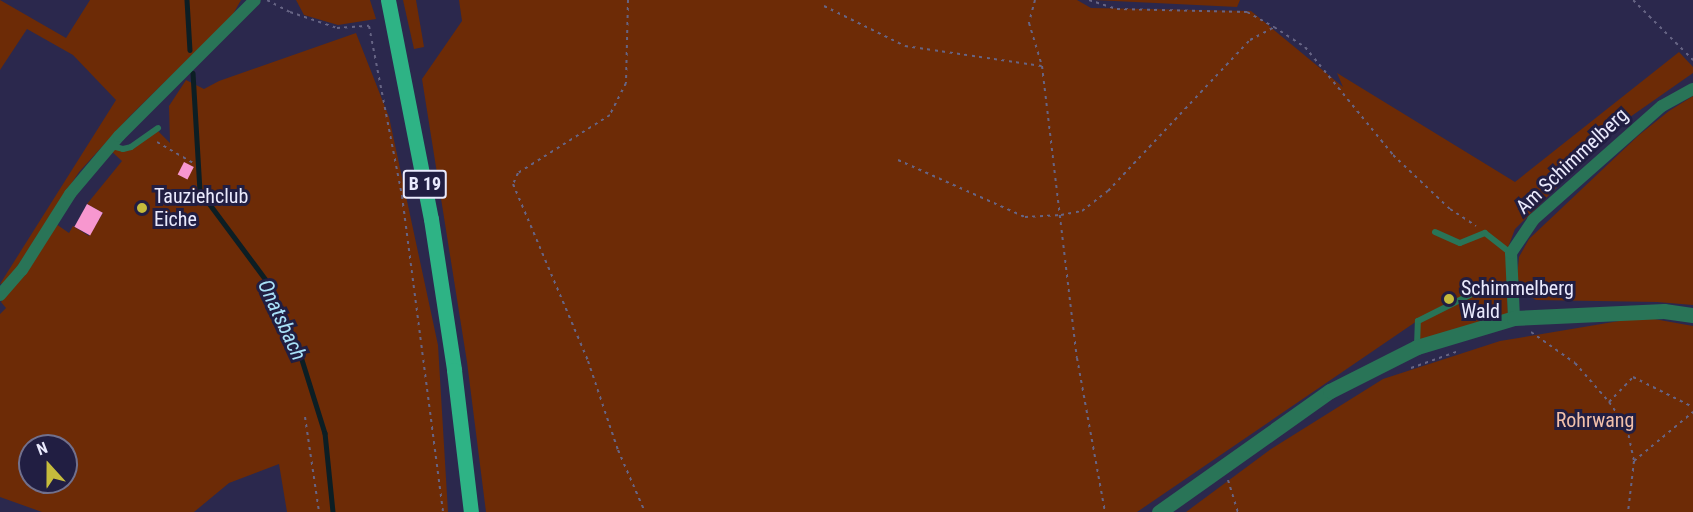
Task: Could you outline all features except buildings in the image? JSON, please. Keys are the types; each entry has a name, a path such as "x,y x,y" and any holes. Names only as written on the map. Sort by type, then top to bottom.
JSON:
{"main road":[{"name":"B 19","path":"388,0 431,219 454,370 471,512"}],"street":[{"path":"0,295 22,270 70,194 111,146 255,0"},
{"name":"Am Schimmelberg","path":"1511,253 1533,220 1618,142 1662,106 1693,89"},
{"path":"1511,253 1514,318"},
{"path":"1160,512 1330,391 1417,347 1514,318 1664,311 1693,315"}],"lane":[{"path":"111,146 123,149 131,147 150,136 158,128"},
{"path":"1435,232 1460,243 1485,233 1511,253"},
{"path":"1417,347 1418,321 1473,293 1511,285"}],"path":[{"path":"267,0 290,12 337,28 369,26 402,195 443,512"},
{"path":"628,0 626,83 610,115 518,173 513,184 588,361 618,450 645,512"},
{"path":"1035,0 1029,23 1042,66 1077,358 1105,512"},
{"path":"1089,0 1117,9 1246,12 1274,27 1305,46 1393,155 1450,209 1485,233"},
{"path":"1633,0 1693,60"},
{"path":"824,6 904,46 1042,66"},
{"path":"898,160 1025,217 1082,211 1108,191 1250,40 1274,27"},
{"path":"150,136 159,145 195,164"},
{"path":"1528,330 1575,363 1609,402 1627,428 1634,461 1628,512"},
{"path":"1407,369 1459,351"},
{"path":"1609,402 1633,377 1693,407"},
{"path":"1634,461 1693,412"},
{"path":"304,417 319,512"},
{"path":"1225,465 1238,512"}],"green space":[{"path":"0,0 66,38 90,0 241,0 232,16 130,116 79,172 7,282 0,284 116,100 73,55 27,29 0,70"},
{"path":"296,0 370,0 376,19 338,25 304,15"},
{"path":"403,0 416,0 424,47 414,49"},
{"path":"459,0 1077,0 1091,8 1251,11 1343,87 1337,73 1515,182 1679,52 1693,67 1693,73 1620,124 1515,229 1506,253 1508,316 1417,343 1417,321 1137,512 486,512 467,362 422,79 462,21"},
{"path":"1094,0 1240,0 1237,7"},
{"path":"356,33 389,117 438,345 448,512 287,512 279,464 229,483 194,512 42,512 0,497 0,314 6,308 1,302 30,265 56,224 69,233 73,226 89,236 103,213 87,204 122,161 109,149 132,149 157,130 170,143 169,106 186,80 204,89 219,81"},
{"path":"1693,96 1693,305 1657,302 1536,300 1525,293 1517,277 1519,257 1529,239 1639,135 1669,111"},
{"name":"Rohrwang","path":"1643,317 1693,326 1693,512 1186,512 1271,449 1383,379 1500,341"}],"waterway":[{"name":"Onatsbach","path":"187,0 190,50"},
{"name":"Onatsbach","path":"193,73 200,191 269,284 298,347 325,433 333,512"}],"place":[{"name":"Tauziehclub Eiche","path":"142,208"},
{"name":"Schimmelberg Wald","path":"1449,299"}]}
